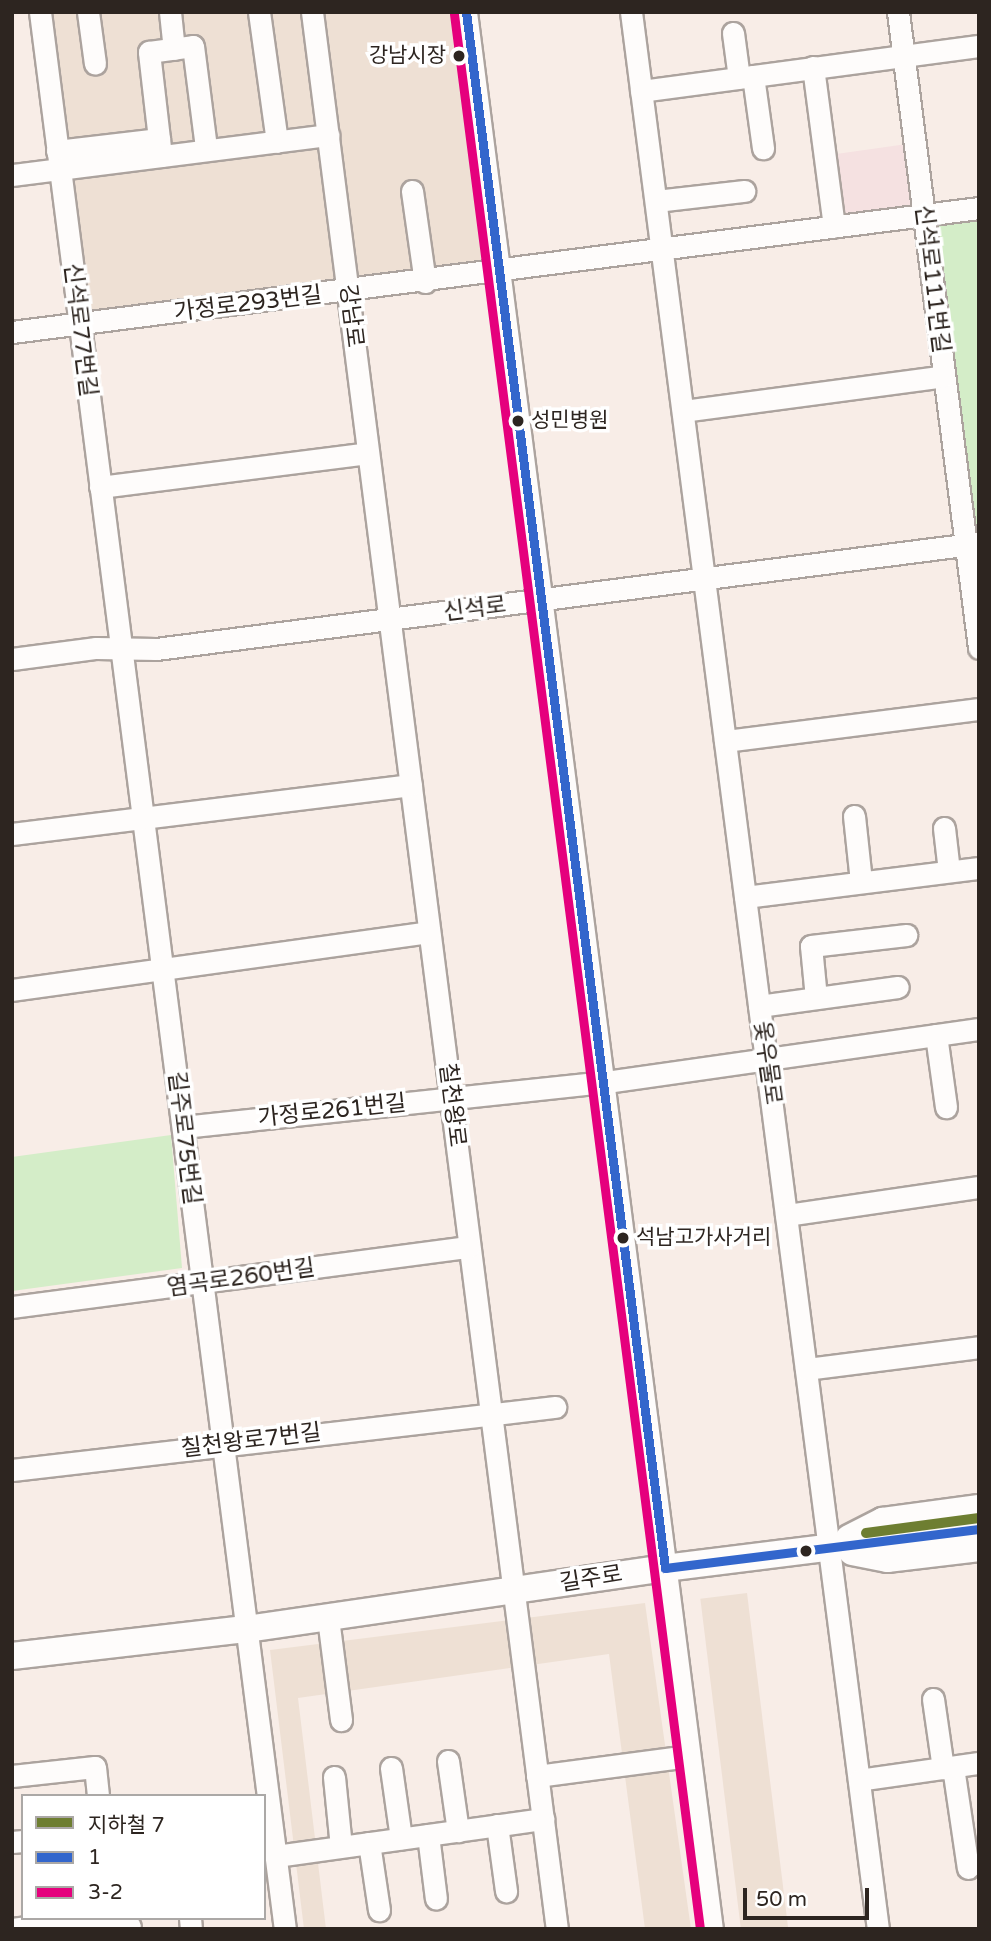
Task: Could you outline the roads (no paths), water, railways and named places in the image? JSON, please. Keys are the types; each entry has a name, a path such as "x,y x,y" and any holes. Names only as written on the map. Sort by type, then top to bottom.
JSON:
{"main road":[{"path":"829,1548 883,1521 979,1508"},
{"name":"길주로","path":"12,1656 247,1629 665,1568 979,1529"},
{"path":"829,1548 887,1559 979,1548"}],"street":[{"name":"신석로77번길","path":"40,12 121,648"},
{"path":"88,12 95,64"},
{"path":"170,12 174,49"},
{"path":"259,12 277,142"},
{"name":"강남로","path":"312,12 389,619"},
{"path":"466,12 540,601 606,1082 712,1929"},
{"name":"옻우물로","path":"631,12 878,1929"},
{"name":"신석로111번길","path":"898,12 944,376 972,544 979,648"},
{"path":"733,33 763,148"},
{"path":"160,148 149,52 193,46 205,140"},
{"path":"641,91 979,46"},
{"path":"813,67 834,227"},
{"path":"12,175 59,160 160,148 277,142 328,135"},
{"path":"412,191 425,282"},
{"path":"656,201 744,191"},
{"name":"가정로293번길","path":"12,332 425,282 663,248 979,208"},
{"path":"683,411 944,376"},
{"path":"100,486 368,453"},
{"name":"신석로","path":"12,659 121,648 156,649 972,544"},
{"name":"칠천왕로","path":"389,619 556,1929"},
{"name":"길주로75번길","path":"121,648 276,1856 273,1897 285,1929"},
{"path":"725,741 979,709"},
{"path":"12,834 141,816 411,785"},
{"path":"854,816 862,882"},
{"path":"944,828 948,871"},
{"path":"745,897 979,867"},
{"path":"12,990 429,932"},
{"path":"816,998 811,946 906,935"},
{"path":"759,1006 898,987"},
{"name":"가정로261번길","path":"183,1127 606,1082 979,1029"},
{"path":"936,1035 946,1107"},
{"path":"786,1215 979,1187"},
{"name":"염곡로260번길","path":"12,1307 469,1247"},
{"path":"806,1369 979,1347"},
{"name":"칠천왕로7번길","path":"12,1471 223,1444 555,1407"},
{"path":"328,1618 341,1720"},
{"path":"933,1699 968,1868"},
{"path":"537,1776 689,1756"},
{"path":"448,1761 458,1831"},
{"path":"859,1780 979,1763"},
{"path":"12,1776 95,1767 98,1794"},
{"path":"391,1768 401,1838"},
{"path":"334,1777 341,1847"},
{"path":"276,1856 543,1819"},
{"path":"498,1825 506,1891"},
{"path":"428,1835 436,1899"},
{"path":"369,1843 379,1910"},
{"path":"12,1929 82,1920"},
{"path":"106,1929 129,1924"}],"metro line":[{"name":"7","path":"866,1533 979,1518"}],"place":[{"name":"강남시장","path":"459,56"},
{"name":"성민병원","path":"518,421"},
{"name":"석남고가사거리","path":"623,1238"}]}
